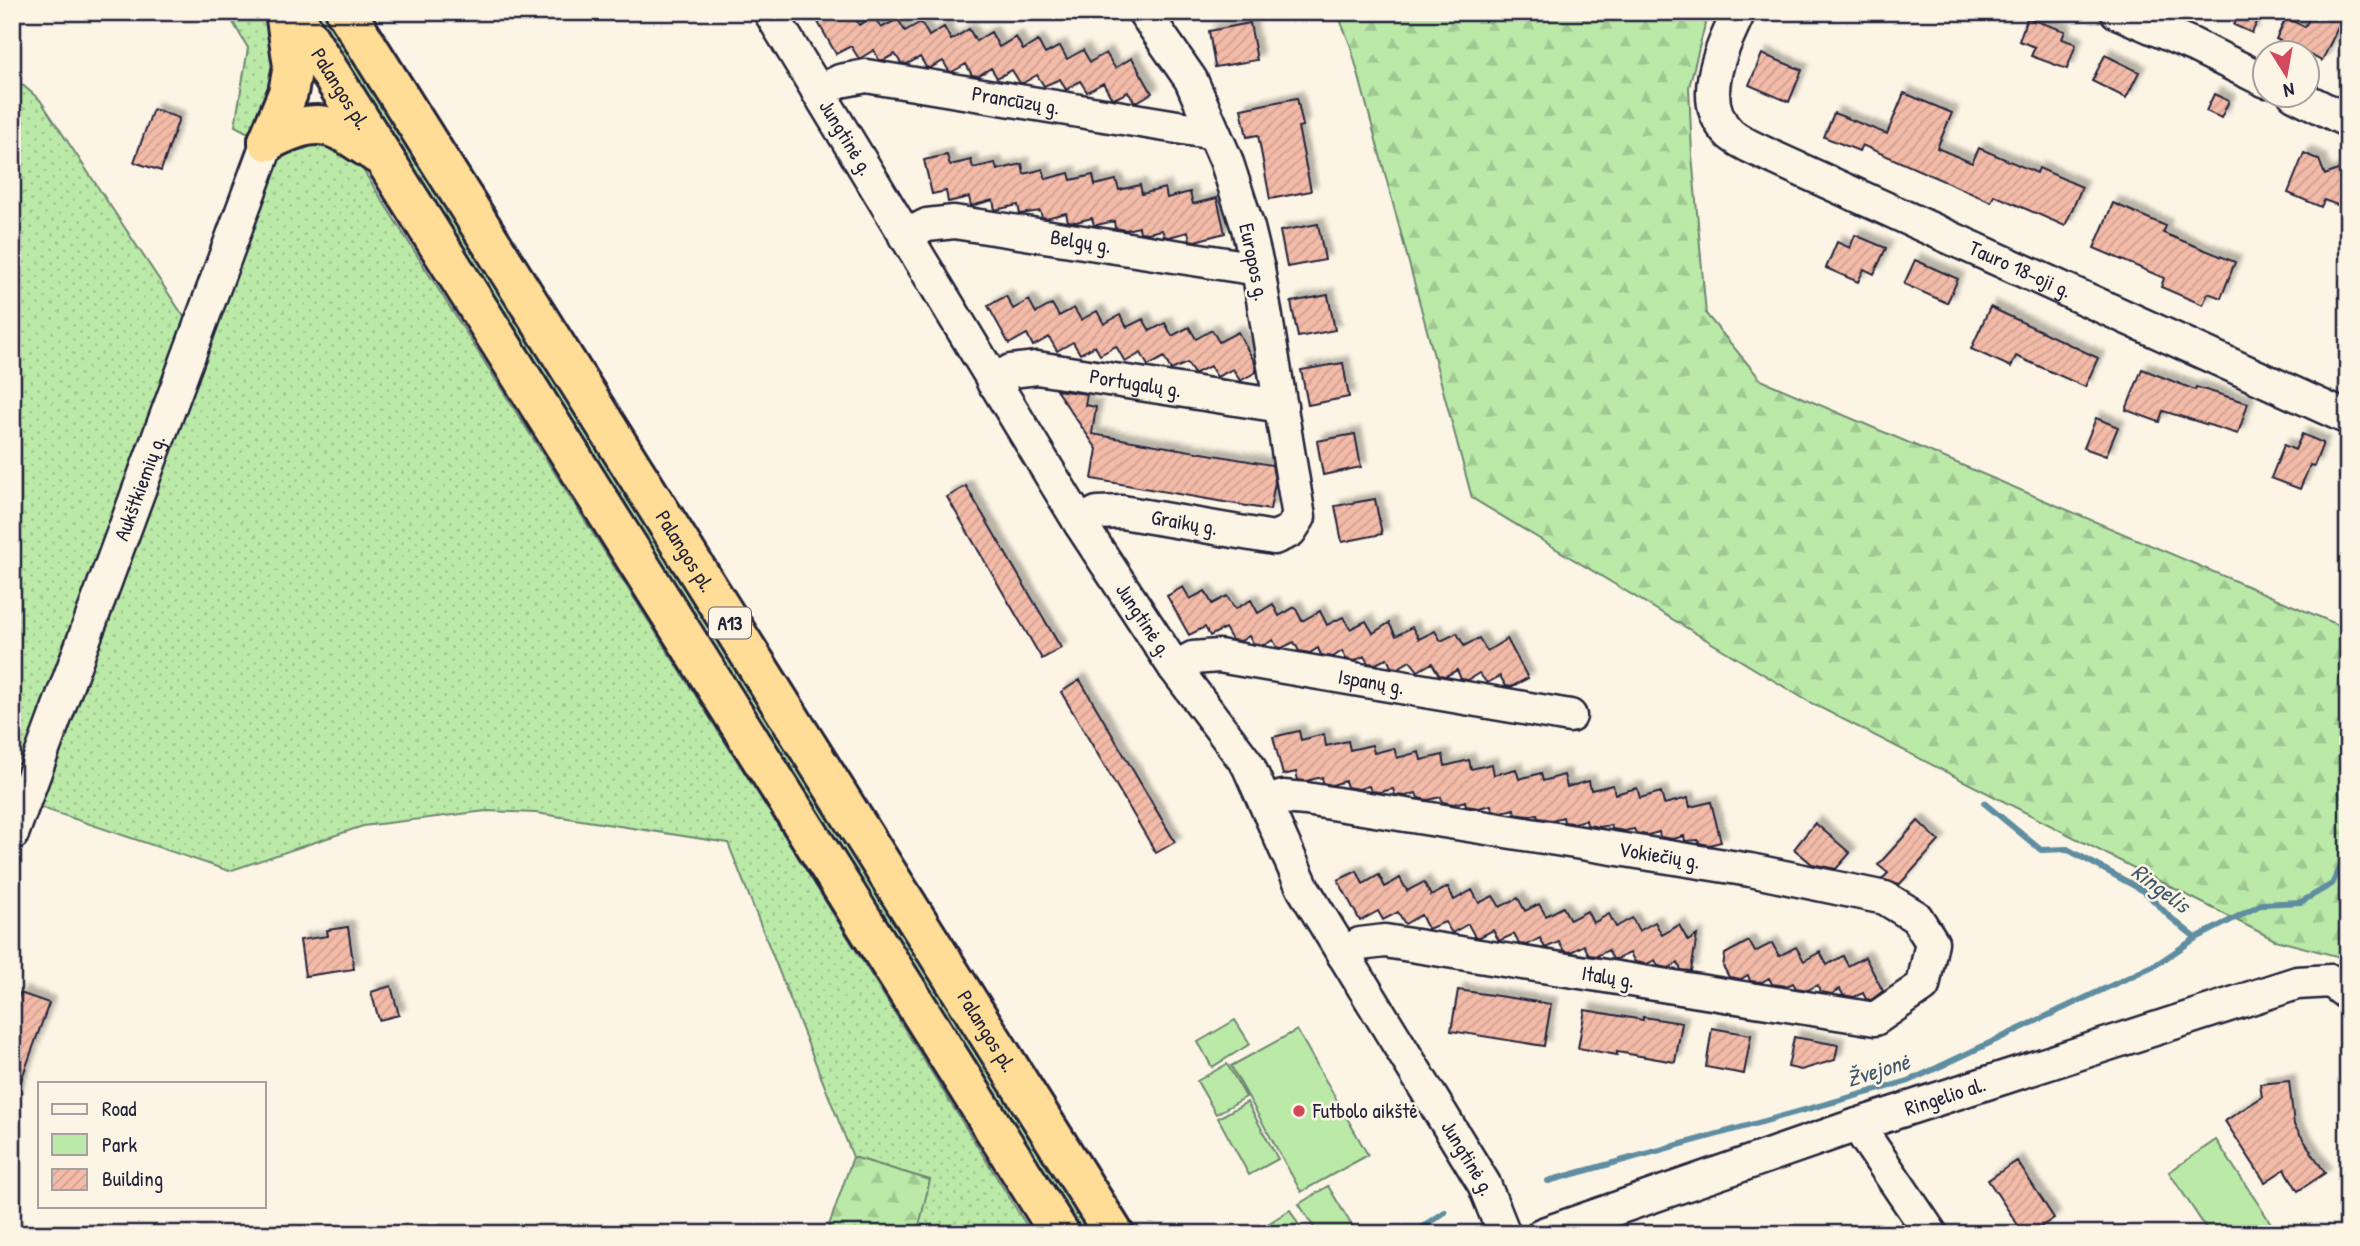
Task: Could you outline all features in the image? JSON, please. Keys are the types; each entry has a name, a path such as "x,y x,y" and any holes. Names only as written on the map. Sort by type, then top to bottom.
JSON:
{"highway":[{"path":"268,141 288,93 293,66 285,12"},
{"name":"Palangos pl.","path":"292,12 1060,1234"},
{"name":"Palangos pl.","path":"346,12 1114,1234"},
{"path":"268,141 295,127 321,124 344,131 385,159"}],"street":[{"name":"Jungtinė g.","path":"770,12 1080,523 1175,668 1248,765 1303,888 1484,1184 1504,1234"},
{"name":"Europos g.","path":"1144,12 1191,80 1230,172 1248,228 1258,269 1299,517 1290,531"},
{"name":"Tauro 18-oji g.","path":"1739,12 1724,43 1715,72 1712,99 1718,118 1731,135 1768,155 2348,418"},
{"path":"2117,12 2252,73"},
{"name":"Prancūzų g.","path":"818,92 840,81 866,76 1214,134"},
{"path":"2322,108 2348,121"},
{"name":"Aukštkiemių g.","path":"12,834 20,783 268,141"},
{"name":"Belgų g.","path":"905,236 927,225 954,222 1258,269"},
{"name":"Portugalų g.","path":"993,382 1011,371 1037,368 1280,406"},
{"name":"Graikų g.","path":"1080,523 1097,513 1122,512 1258,537 1274,538 1290,531"},
{"name":"Ispanų g.","path":"1175,668 1194,658 1219,656 1570,716"},
{"name":"Vokiečių g.","path":"1266,803 1283,797 1306,799 1750,870 1885,898 1916,917 1932,942 1923,986 1875,1019"},
{"name":"Italų g.","path":"1343,954 1360,944 1385,941 1875,1019"},
{"name":"Ringelio al.","path":"1543,1234 1857,1125 2297,983 2331,981 2348,994"},
{"path":"1857,1125 1931,1234"}],"green space":[{"path":"227,12 265,12 275,28 283,51 254,136 235,126 248,48"},
{"path":"310,12 328,12 1097,1234 1077,1234"},
{"path":"1337,12 1701,12 1707,17 1689,87 1706,314 1761,380 2348,629 2348,959 2275,940 1811,703 1472,498 1351,47"},
{"path":"12,76 40,100 188,323 12,802"},
{"path":"287,142 331,142 358,162 796,854 1032,1234 917,1234 929,1180 853,1157 728,843 536,813 486,811 363,826 229,871 36,806 267,170"},
{"path":"1235,1020 1250,1044 1212,1067 1198,1042"},
{"name":"Futbolo aikštė","path":"1297,1030 1368,1155 1301,1192 1231,1066"},
{"path":"1227,1064 1246,1097 1216,1114 1197,1081"},
{"path":"1247,1102 1278,1159 1249,1175 1218,1118"},
{"path":"2216,1140 2278,1234 2210,1234 2169,1172"},
{"path":"853,1157 930,1180 917,1234 826,1234"},
{"path":"1328,1186 1357,1234 1318,1234 1299,1204"},
{"path":"1290,1210 1304,1234 1267,1234 1263,1227"}],"building":[{"path":"824,12 832,12 837,20 852,12 859,25 874,17 881,28 898,19 905,31 921,22 929,36 944,27 951,40 969,29 976,41 991,32 999,47 1016,37 1023,50 1038,41 1045,54 1060,46 1067,59 1083,50 1090,62 1106,53 1115,68 1132,58 1152,93 1137,102 1128,92 1116,98 1111,97 1103,83 1087,92 1080,81 1066,90 1060,79 1044,86 1037,75 1020,83 1012,70 997,78 991,68 978,76 972,75 966,64 952,72 943,61 930,68 926,67 920,57 907,64 901,63 895,54 879,60 874,50 859,59 851,46 836,54 815,17"},
{"path":"2240,12 2259,18 2252,33 2234,25"},
{"path":"2312,12 2327,12 2342,19 2322,61 2322,38 2276,38 2286,18 2305,27"},
{"path":"2027,18 2065,31 2062,39 2076,44 2067,69 2031,56 2035,47 2019,41"},
{"path":"1250,23 1257,60 1215,67 1209,31"},
{"path":"1762,54 1802,70 1789,102 1749,85"},
{"path":"2105,55 2139,72 2126,98 2092,81"},
{"path":"1904,93 1952,113 1937,148 1972,163 1979,148 2037,173 2039,168 2082,187 2065,226 1994,195 1991,202 1862,145 1859,151 1824,137 1834,113 1887,134"},
{"path":"2214,94 2229,101 2221,118 2206,111"},
{"path":"1297,98 1303,126 1298,127 1311,191 1270,199 1258,135 1247,137 1241,109"},
{"path":"153,109 179,118 161,171 134,162"},
{"path":"2304,153 2319,160 2325,175 2348,166 2348,188 2340,206 2324,200 2321,207 2288,193"},
{"path":"947,155 950,165 971,160 973,168 995,163 997,170 1022,164 1024,174 1043,169 1046,179 1069,173 1071,180 1093,175 1095,185 1116,180 1119,190 1140,185 1142,194 1165,188 1167,198 1190,192 1193,204 1217,198 1225,233 1195,241 1190,240 1188,232 1169,237 1164,236 1162,230 1148,233 1140,232 1139,227 1126,230 1115,228 1114,221 1094,225 1092,218 1068,221 1066,213 1046,218 1042,217 1040,211 1020,214 1018,205 995,210 993,200 971,206 969,197 948,202 946,191 932,194 924,160"},
{"path":"2113,203 2166,226 2163,233 2235,262 2221,298 2208,293 2203,305 2161,287 2164,278 2094,248"},
{"path":"1318,224 1325,260 1287,267 1280,231"},
{"path":"1855,235 1886,248 1874,274 1864,269 1858,282 1826,268 1837,242 1850,248"},
{"path":"1915,260 1958,279 1947,303 1904,284"},
{"path":"1328,295 1335,330 1298,337 1291,302"},
{"path":"1006,296 1013,309 1029,300 1036,313 1052,304 1059,316 1074,308 1081,320 1097,311 1104,324 1120,315 1127,327 1143,319 1150,331 1165,323 1172,336 1189,327 1196,339 1212,330 1219,342 1238,332 1255,363 1256,372 1240,381 1233,369 1217,377 1210,366 1194,374 1187,363 1171,370 1164,357 1148,366 1141,353 1125,362 1116,346 1100,355 1095,346 1080,354 1073,342 1057,351 1049,337 1033,346 1027,334 1009,344 988,306"},
{"path":"1990,307 2098,358 2085,387 2016,356 2011,367 1971,349"},
{"path":"1343,363 1349,397 1308,405 1301,370"},
{"path":"2142,369 2195,390 2196,387 2248,403 2238,434 2163,411 2159,422 2126,410"},
{"path":"1056,390 1087,394 1085,405 1096,407 1092,434 1272,465 1275,482 1270,510 1092,479 1097,449"},
{"path":"2096,418 2118,427 2106,456 2084,448"},
{"path":"1355,434 1361,467 1323,475 1317,441"},
{"path":"2302,434 2323,443 2314,466 2310,465 2300,489 2271,478 2284,445 2295,450"},
{"path":"966,486 1061,648 1042,659 947,497"},
{"path":"1375,499 1382,534 1342,542 1335,506"},
{"path":"1183,587 1190,599 1205,591 1212,604 1227,596 1235,609 1251,600 1258,613 1273,604 1279,616 1295,607 1302,621 1320,611 1327,625 1343,617 1350,629 1366,621 1373,633 1389,623 1396,636 1412,627 1419,639 1435,631 1441,641 1457,633 1464,646 1479,638 1487,651 1507,639 1528,678 1511,687 1506,686 1500,676 1487,683 1479,673 1468,680 1461,679 1457,670 1446,676 1439,675 1432,663 1418,671 1410,661 1398,668 1391,667 1387,658 1376,664 1368,663 1364,656 1355,661 1346,659 1342,651 1333,657 1321,655 1318,648 1310,653 1299,651 1294,642 1282,648 1277,647 1273,640 1264,645 1253,643 1249,636 1241,641 1232,640 1225,628 1210,636 1205,627 1189,635 1167,596"},
{"path":"1080,680 1175,842 1156,853 1061,692"},
{"path":"1299,731 1301,740 1324,734 1326,746 1348,741 1350,750 1372,745 1374,753 1394,748 1397,758 1419,752 1421,760 1443,755 1445,766 1469,760 1471,769 1492,764 1494,775 1516,769 1519,779 1541,773 1543,781 1564,775 1567,787 1589,781 1591,790 1613,785 1615,794 1637,788 1640,798 1661,792 1664,804 1688,798 1690,807 1711,802 1721,842 1709,845 1699,843 1698,840 1685,841 1684,836 1673,839 1660,837 1659,832 1648,835 1636,833 1634,829 1612,829 1611,825 1587,825 1586,820 1574,823 1564,822 1563,817 1552,820 1538,818 1537,814 1515,814 1514,809 1502,812 1492,810 1491,805 1479,808 1466,806 1465,801 1454,804 1442,802 1441,797 1428,800 1418,798 1416,793 1395,795 1393,789 1380,792 1371,791 1369,786 1359,789 1347,787 1345,781 1332,785 1323,783 1322,777 1298,780 1296,772 1283,775 1273,737"},
{"path":"1918,821 1939,841 1899,885 1882,879 1888,873 1878,865"},
{"path":"1815,823 1850,853 1836,869 1812,864 1794,849"},
{"path":"1357,871 1363,884 1379,875 1385,887 1400,878 1407,891 1424,882 1431,896 1448,887 1454,900 1472,890 1479,903 1493,896 1500,907 1518,898 1525,911 1539,904 1546,916 1563,907 1570,920 1587,911 1593,923 1609,914 1616,927 1632,918 1639,931 1655,922 1662,935 1679,925 1688,941 1697,935 1691,971 1681,970 1678,963 1669,968 1658,966 1655,960 1647,964 1635,962 1630,953 1617,959 1613,959 1608,950 1597,956 1589,955 1584,945 1571,952 1564,951 1559,942 1545,948 1540,938 1527,945 1519,944 1514,934 1499,941 1493,930 1475,937 1468,924 1452,933 1445,922 1428,929 1421,915 1405,924 1398,912 1383,920 1378,911 1360,921 1338,880"},
{"path":"348,927 354,969 305,976 300,940 328,936 327,930"},
{"path":"1749,941 1755,952 1772,943 1779,956 1796,947 1804,961 1820,952 1827,965 1843,956 1848,966 1865,957 1883,991 1871,1000 1866,999 1863,993 1854,997 1843,995 1840,989 1832,994 1821,992 1817,985 1808,990 1796,988 1793,983 1787,986 1772,984 1769,978 1762,982 1750,981 1748,975 1741,979 1729,977 1723,966 1725,954"},
{"path":"391,986 399,1015 379,1020 371,992"},
{"path":"1458,990 1551,1004 1544,1046 1451,1031"},
{"path":"20,993 49,1003 12,1100 12,1013"},
{"path":"1585,1010 1643,1020 1643,1017 1682,1023 1675,1062 1578,1048"},
{"path":"1712,1028 1751,1035 1744,1074 1706,1067"},
{"path":"1794,1037 1838,1045 1835,1060 1801,1070 1788,1067"},
{"path":"2289,1081 2294,1125 2325,1173 2298,1191 2285,1169 2265,1182 2225,1121 2262,1097 2260,1084"},
{"path":"2017,1161 2054,1218 2030,1234 2024,1234 1988,1180"}],"waterway":[{"name":"Ringelis","path":"1984,803 2041,850 2067,849 2144,891 2196,938 2262,904 2301,902 2332,884 2348,852"},
{"name":"Žvejonė","path":"1548,1181 1909,1081 2157,964 2196,938"},
{"name":"Žvejonė","path":"1412,1234 1445,1212"}],"place":[{"name":"Futbolo aikštė","path":"1299,1111"}]}
